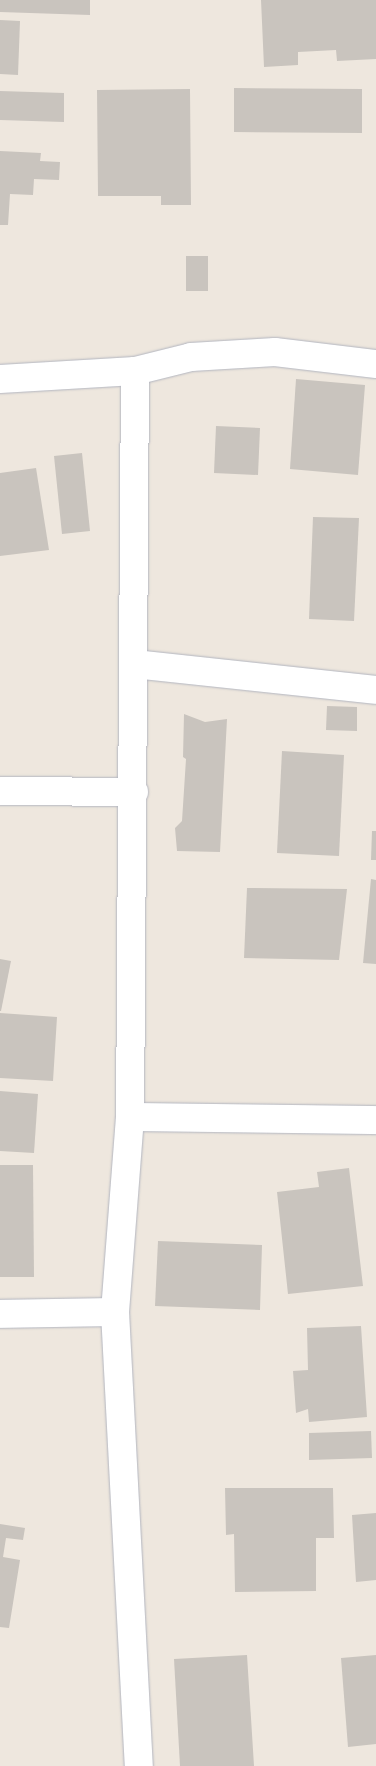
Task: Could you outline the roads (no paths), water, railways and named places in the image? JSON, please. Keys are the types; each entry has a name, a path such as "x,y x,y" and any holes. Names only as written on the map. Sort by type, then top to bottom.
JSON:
{"street":[{"path":"0,379 134,371 191,357 275,352 376,364"},
{"path":"134,371 134,792 130,1117 115,1312 139,1766"},
{"path":"134,664 376,690"},
{"path":"0,791 134,792"},
{"path":"130,1117 376,1120"},
{"path":"0,1314 115,1312"}]}
